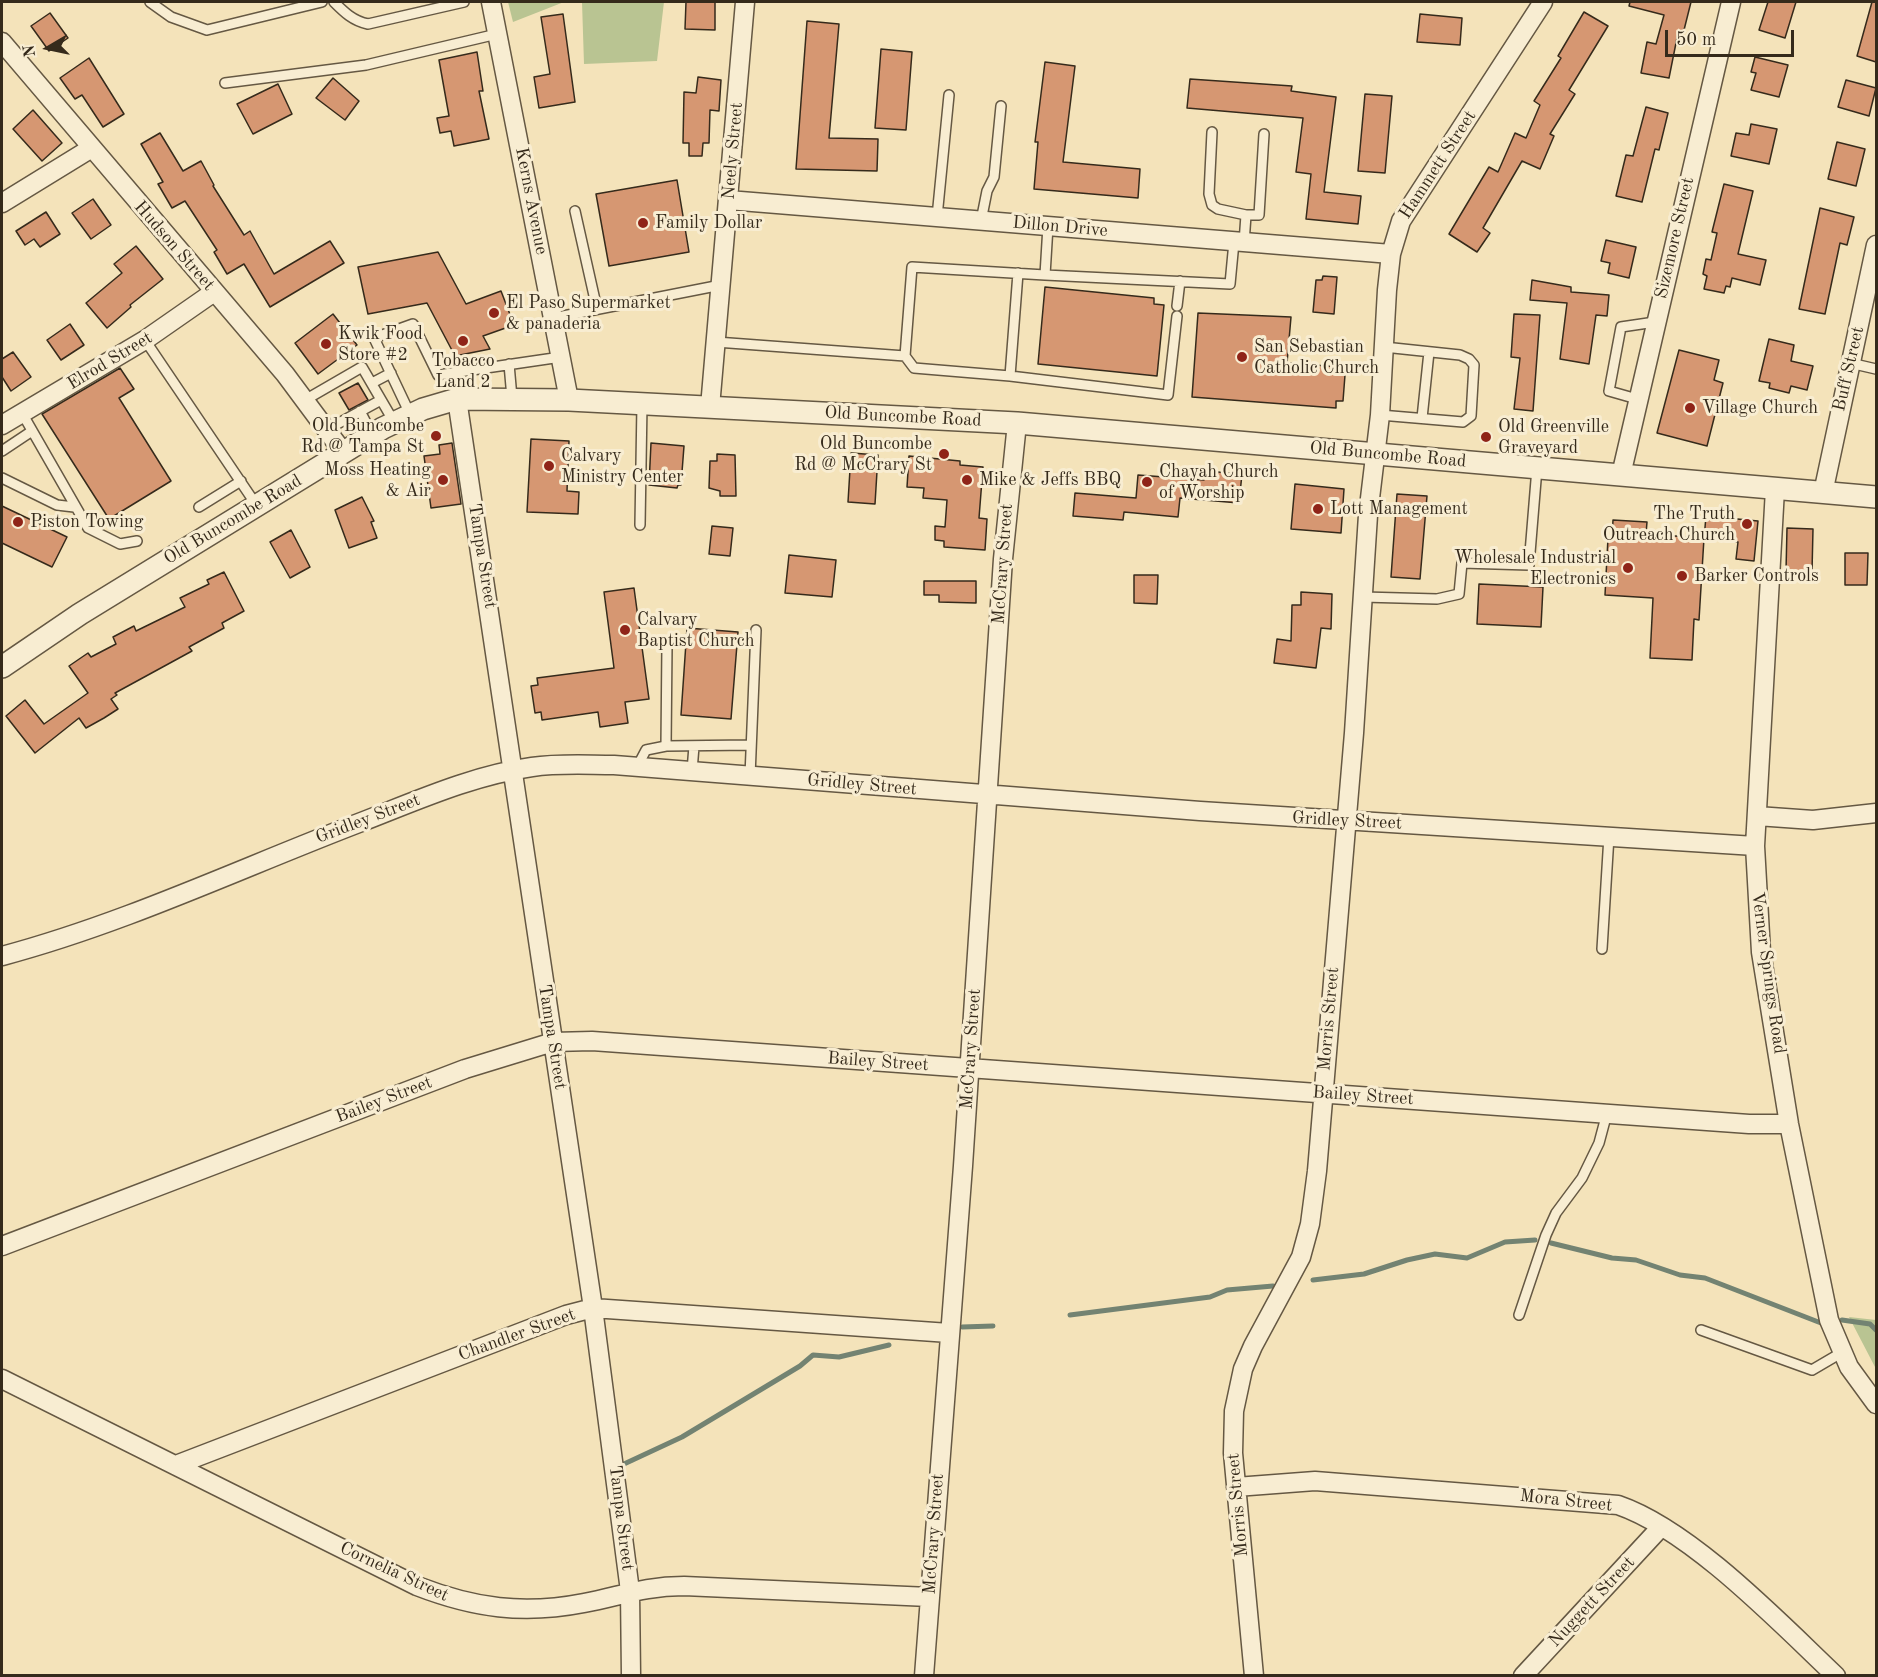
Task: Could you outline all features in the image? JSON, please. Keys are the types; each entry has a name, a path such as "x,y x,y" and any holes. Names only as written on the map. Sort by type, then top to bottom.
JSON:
{"street":[{"name":"Kerns Avenue","path":"491,2 569,400"},
{"name":"Neely Street","path":"710,407 745,2"},
{"name":"Hammett Street","path":"1375,454 1380,415 1391,254 1401,221 1543,2"},
{"name":"Sizemore Street","path":"1621,475 1731,2"},
{"name":"Hudson Street","path":"2,42 90,149 305,400 343,452"},
{"path":"2,204 90,149"},
{"name":"Dillon Drive","path":"728,200 1391,254"},
{"name":"Buff Street","path":"1823,493 1876,245"},
{"name":"Elrod Street","path":"2,425 145,340 214,292"},
{"name":"Old Buncombe Road","path":"2,667 80,614 372,434 402,418 458,399 569,400 1017,423 1876,497"},
{"name":"Tampa Street","path":"458,399 593,1308 630,1591 631,1676"},
{"name":"McCrary Street","path":"924,1676 969,1068 1003,559 1017,423"},
{"name":"Morris Street","path":"1254,1676 1232,1438 1239,1384 1253,1346 1300,1257 1313,1203 1375,454"},
{"name":"Verner Springs Road","path":"1775,489 1755,846 1761,952 1790,1124 1829,1320 1841,1353 1876,1404"},
{"name":"Gridley Street","path":"2,956 93,929 416,800 513,771 560,764 637,767 1346,821 1755,846"},
{"path":"1757,816 1813,820 1876,813"},
{"name":"Bailey Street","path":"2,1246 465,1069 553,1042 592,1041 1749,1124 1790,1124"},
{"name":"Chandler Street","path":"176,1465 566,1315 593,1308 949,1333"},
{"name":"Cornelia Street","path":"2,1379 417,1586 456,1601 493,1608 544,1608 584,1603 657,1586 929,1597"},
{"name":"Mora Street","path":"1236,1487 1316,1481 1602,1503 1637,1512 1727,1576 1836,1676"},
{"name":"Nuggett Street","path":"1522,1676 1661,1527"}],"lane":[{"path":"150,2 171,18 207,30 322,2"},
{"path":"334,2 345,14 358,22 368,24 464,2"},
{"path":"225,83 366,65 497,34"},
{"path":"938,217 949,95"},
{"path":"981,220 987,191 994,177 1001,106"},
{"path":"1212,132 1209,194 1212,205 1218,209 1246,215 1258,215 1264,134"},
{"path":"576,211 597,309"},
{"path":"1180,281 1168,395 1010,376 914,368 905,356 912,267 1045,275 1180,281 1230,284 1246,215"},
{"path":"1045,275 1048,226"},
{"path":"1010,376 1018,273"},
{"path":"553,318 721,285"},
{"path":"1637,399 1609,391 1621,327 1655,322"},
{"path":"402,418 391,373 374,338 413,324 438,375 561,357"},
{"path":"145,340 258,506"},
{"path":"716,342 905,356"},
{"path":"1380,415 1463,422 1471,416 1474,365 1469,359 1460,355 1384,347"},
{"path":"1422,418 1429,352"},
{"path":"1850,363 1876,369"},
{"path":"509,364 512,398"},
{"path":"305,400 362,367 381,400 402,418"},
{"path":"372,383 391,373"},
{"path":"453,373 458,399"},
{"path":"328,429 381,400"},
{"path":"639,525 642,404"},
{"path":"360,411 372,434"},
{"path":"22,413 88,528 120,544 136,541"},
{"path":"2,451 32,431"},
{"path":"1363,597 1437,599 1460,594 1462,563 1529,565 1538,468"},
{"path":"2,478 57,505 74,507"},
{"path":"200,507 241,481"},
{"path":"750,776 756,630"},
{"path":"666,746 667,645"},
{"path":"637,767 646,750 666,746 751,745"},
{"path":"692,771 694,746"},
{"path":"1602,949 1609,836"},
{"path":"1519,1315 1546,1235 1556,1213 1582,1178 1599,1143 1607,1113"},
{"path":"1701,1330 1812,1370 1841,1353"}],"green space":[{"path":"508,2 564,2 513,22"},
{"path":"582,2 664,2 657,61 584,64"},
{"path":"1849,1317 1876,1320 1876,1368 1875,1367"}],"building":[{"path":"686,2 715,2 715,30 685,29"},
{"path":"1630,2 1691,2 1683,34 1678,33 1669,78 1641,73 1647,42 1656,44 1664,15 1629,6"},
{"path":"1768,2 1796,2 1785,38 1759,30"},
{"path":"1872,2 1876,2 1876,62 1857,56"},
{"path":"1584,12 1608,26 1569,90 1575,94 1550,134 1554,136 1540,169 1522,161 1483,228 1490,233 1477,252 1449,234 1489,167 1498,172 1515,133 1526,138 1540,105 1534,101 1561,58 1558,56"},
{"path":"50,13 68,38 49,51 31,26"},
{"path":"563,14 575,102 539,108 534,77 550,74 541,17"},
{"path":"1420,14 1462,18 1460,45 1417,42"},
{"path":"807,21 839,24 829,138 878,139 877,171 796,169"},
{"path":"881,49 912,52 906,130 875,128"},
{"path":"477,52 483,91 479,91 489,139 454,146 451,131 440,133 437,118 449,116 439,60"},
{"path":"1755,57 1788,65 1779,97 1751,90 1756,73 1751,72"},
{"path":"89,58 124,114 103,127 82,95 75,99 60,78"},
{"path":"1045,62 1075,66 1063,162 1140,169 1138,198 1034,189 1038,142 1035,142"},
{"path":"698,77 721,80 719,111 710,110 709,143 703,143 702,156 689,156 689,143 683,143 684,92 696,93"},
{"path":"333,78 359,101 345,120 316,98"},
{"path":"1190,79 1292,86 1291,91 1336,97 1324,192 1361,196 1358,224 1306,219 1311,174 1296,172 1303,118 1187,108"},
{"path":"1846,80 1876,88 1869,116 1838,107"},
{"path":"278,84 292,114 253,134 237,104"},
{"path":"1365,94 1392,96 1385,173 1358,171"},
{"path":"1646,107 1668,113 1659,150 1655,149 1642,202 1616,196 1626,155 1633,156"},
{"path":"33,110 62,143 42,161 13,129"},
{"path":"1751,124 1777,129 1769,164 1731,156 1736,133 1749,135"},
{"path":"160,133 183,171 201,161 213,186 244,235 250,231 274,274 330,241 344,263 270,307 244,264 227,274 214,252 217,250 185,201 172,208 158,184 163,182 141,144"},
{"path":"1837,142 1865,149 1856,186 1828,179"},
{"name":"Family Dollar","path":"677,180 689,252 609,266 596,194"},
{"path":"1724,184 1753,191 1738,254 1766,260 1760,285 1732,278 1730,287 1726,286 1724,293 1704,289 1707,276 1703,274 1706,259 1711,260 1717,233 1712,232"},
{"path":"93,199 111,225 91,239 72,213"},
{"path":"1820,208 1854,217 1847,245 1840,243 1825,314 1799,309"},
{"path":"46,212 60,234 40,247 34,239 25,245 16,231"},
{"path":"1606,240 1636,247 1629,278 1608,273 1610,263 1601,261"},
{"path":"136,246 163,279 130,305 131,307 107,328 86,303 122,273 114,264"},
{"path":"438,252 466,304 501,291 514,325 483,336 490,349 455,356 427,303 368,314 358,267"},
{"path":"1323,276 1337,277 1334,314 1313,312 1316,280 1322,280"},
{"path":"1532,280 1571,287 1571,292 1609,295 1607,316 1596,315 1589,364 1560,359 1567,303 1530,300"},
{"path":"1045,287 1154,298 1154,304 1164,305 1157,376 1038,364"},
{"name":"San Sebastian Catholic Church","path":"1198,313 1291,317 1287,363 1340,367 1340,375 1345,375 1343,401 1336,401 1336,408 1192,397"},
{"name":"Kwik Food Store #2","path":"333,314 357,345 318,374 295,343"},
{"path":"1514,314 1540,315 1533,411 1514,409 1520,358 1511,357"},
{"path":"70,324 84,345 61,360 47,340"},
{"path":"1769,339 1794,345 1791,361 1813,366 1807,390 1791,386 1789,393 1769,388 1770,383 1759,381"},
{"name":"Village Church","path":"1679,350 1719,360 1714,380 1723,383 1707,446 1657,433"},
{"path":"13,352 31,377 11,391 2,377 2,359"},
{"path":"120,368 134,389 119,398 171,481 109,519 42,414"},
{"path":"358,383 368,400 349,410 339,393"},
{"name":"Calvary Ministry Center","path":"531,439 569,441 567,491 579,492 578,514 527,512"},
{"name":"Moss Heating & Air","path":"452,443 461,504 431,508 424,456 440,454 439,445"},
{"path":"651,443 684,446 681,485 677,488 649,485"},
{"path":"851,453 878,455 875,504 848,502"},
{"path":"717,454 735,455 736,496 720,496 720,491 709,488 710,461 717,461"},
{"path":"909,456 960,461 960,465 983,467 979,518 987,519 985,550 944,547 944,541 935,540 935,526 945,527 947,500 923,498 924,488 907,487"},
{"path":"1205,471 1242,474 1239,503 1180,498 1178,517 1124,512 1123,520 1073,516 1075,493 1136,498 1138,475 1204,480"},
{"name":"Lott Management","path":"1295,484 1344,489 1341,533 1291,529"},
{"path":"1397,494 1427,496 1420,579 1391,577"},
{"path":"362,497 374,521 371,522 377,538 349,548 335,510"},
{"name":"Piston Towing","path":"2,506 67,537 52,567 2,543"},
{"path":"1706,516 1758,521 1754,561 1736,559 1738,542 1704,539"},
{"path":"1613,520 1647,522 1646,534 1704,538 1699,620 1694,619 1692,660 1650,658 1653,598 1605,595 1608,538 1612,538"},
{"path":"712,526 733,528 730,556 709,554"},
{"path":"1787,528 1813,529 1812,572 1786,571"},
{"path":"291,530 310,567 290,578 270,542"},
{"path":"1845,553 1868,553 1867,585 1845,585"},
{"path":"789,555 836,560 832,597 785,593"},
{"path":"224,572 244,611 222,623 224,628 189,647 192,651 115,693 117,695 111,699 118,709 86,728 79,718 35,753 6,716 25,700 44,724 88,693 69,666 88,653 91,657 116,644 113,637 134,626 136,631 185,607 180,598 209,584 207,580"},
{"path":"1134,575 1158,575 1157,604 1134,603"},
{"path":"924,581 976,581 976,603 939,602 939,595 924,595"},
{"path":"1479,584 1543,587 1541,627 1477,624"},
{"name":"Calvary Baptist Church","path":"634,588 649,699 625,702 628,723 600,727 598,712 542,720 541,712 535,713 531,686 538,685 537,678 614,668 604,592"},
{"path":"1301,592 1332,594 1331,629 1321,628 1316,668 1274,663 1277,639 1291,641 1292,605 1301,605"},
{"path":"687,628 738,632 731,719 681,715"}],"waterway":[{"path":"1313,1280 1364,1274 1407,1260 1435,1254 1467,1258 1505,1242 1535,1240"},
{"path":"1551,1243 1612,1258 1636,1260 1680,1275 1705,1278 1821,1323"},
{"path":"1070,1315 1210,1297 1227,1290 1273,1286"},
{"path":"1842,1320 1870,1324 1876,1330"},
{"path":"962,1327 993,1326"},
{"path":"624,1464 682,1437 800,1366 813,1355 839,1357 889,1345"}],"place":[{"name":"Family Dollar","path":"643,223"},
{"name":"El Paso Supermarket & panaderia","path":"494,313"},
{"name":"Tobacco Land 2","path":"463,341"},
{"name":"Kwik Food Store #2","path":"326,344"},
{"name":"San Sebastian Catholic Church","path":"1242,357"},
{"name":"Village Church","path":"1690,408"},
{"name":"Old Buncombe Rd @ Tampa St","path":"436,436"},
{"name":"Old Greenville Graveyard","path":"1486,437"},
{"name":"Old Buncombe Rd @ McCrary St","path":"944,454"},
{"name":"Calvary Ministry Center","path":"549,466"},
{"name":"Moss Heating & Air","path":"443,480"},
{"name":"Mike & Jeffs BBQ","path":"967,480"},
{"name":"Chayah Church of Worship","path":"1147,482"},
{"name":"Lott Management","path":"1318,509"},
{"name":"Piston Towing","path":"18,522"},
{"name":"The Truth Outreach Church","path":"1747,524"},
{"name":"Wholesale Industrial Electronics","path":"1628,568"},
{"name":"Barker Controls","path":"1682,576"},
{"name":"Calvary Baptist Church","path":"625,630"}]}
